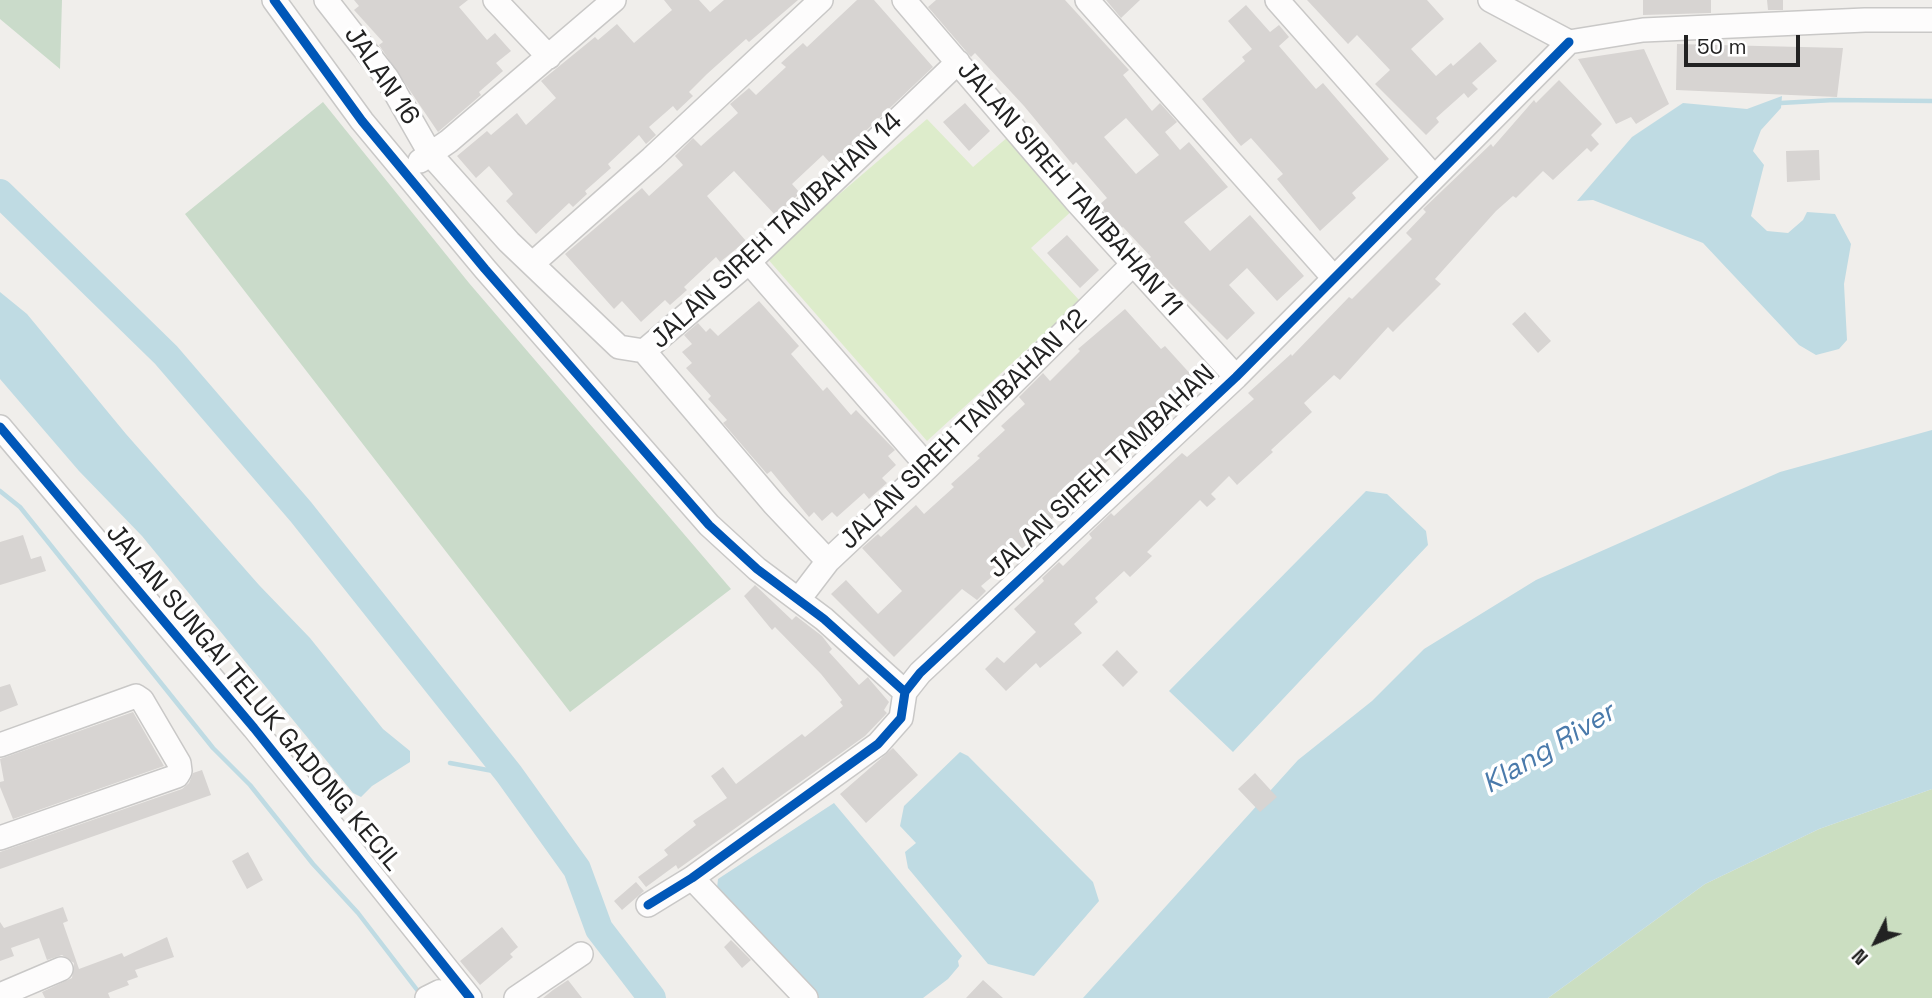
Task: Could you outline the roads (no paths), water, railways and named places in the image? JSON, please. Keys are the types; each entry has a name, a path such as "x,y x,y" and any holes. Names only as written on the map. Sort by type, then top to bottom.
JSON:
{"street":[{"path":"274,0 362,121 485,269 709,525 757,569 799,599 905,692"},
{"name":"JALAN 16","path":"326,0 387,78 431,155 532,264 619,347 645,351"},
{"path":"495,0 549,57"},
{"path":"404,170 431,155 614,0"},
{"path":"532,264 652,158 821,0"},
{"name":"JALAN SIREH TAMBAHAN 11","path":"904,0 1133,264 1236,377"},
{"path":"1087,0 1335,278"},
{"path":"1277,0 1434,177"},
{"path":"1490,0 1569,42 1643,30 1881,10 1932,20"},
{"name":"JALAN SIREH TAMBAHAN","path":"649,905 692,878 878,744 901,718 905,692 920,673 1236,377 1569,42"},
{"name":"JALAN SIREH TAMBAHAN 14","path":"828,561 774,504 645,351 749,262 958,62"},
{"path":"749,262 929,467"},
{"name":"JALAN SIREH TAMBAHAN 12","path":"799,599 828,561 929,467 1133,264"},
{"name":"JALAN SUNGAI TELUK GADONG KECIL","path":"0,427 254,728 470,998"},
{"path":"0,744 135,696 142,699 179,763 180,771 177,776 0,838"},
{"path":"692,878 806,998"},
{"path":"516,998 580,954"},
{"path":"0,995 61,970"}],"water":[{"path":"1782,96 1781,108 1761,130 1753,151 1764,165 1751,216 1767,231 1788,233 1803,220 1807,212 1835,214 1851,244 1844,284 1847,340 1839,349 1816,355 1799,345 1703,243 1593,200 1577,201 1632,137 1683,103 1747,109"},
{"path":"0,292 27,314 126,434 259,585 310,638 383,729 410,751 410,762 372,786 361,797 353,793 142,536 79,471 0,379"},
{"name":"Klang River","path":"1932,430 1932,789 1819,829 1705,884 1548,998 1083,998 1298,760 1372,701 1424,649 1536,580 1780,472"},
{"path":"1366,491 1387,494 1426,531 1428,545 1233,752 1169,691"},
{"path":"960,752 968,756 1093,882 1099,901 1034,976 988,964 908,868 905,852 916,843 900,826 904,806"},
{"path":"834,803 962,956 958,961 959,966 948,979 923,998 818,998 717,888 718,879"}],"waterway":[{"path":"1781,103 1834,100 1932,101"},
{"path":"0,193 166,355 301,512 509,774 577,869 599,929 652,998"},
{"path":"0,491 20,507 213,748 250,785 313,864 358,913 421,995"},
{"path":"450,763 509,774"}]}
